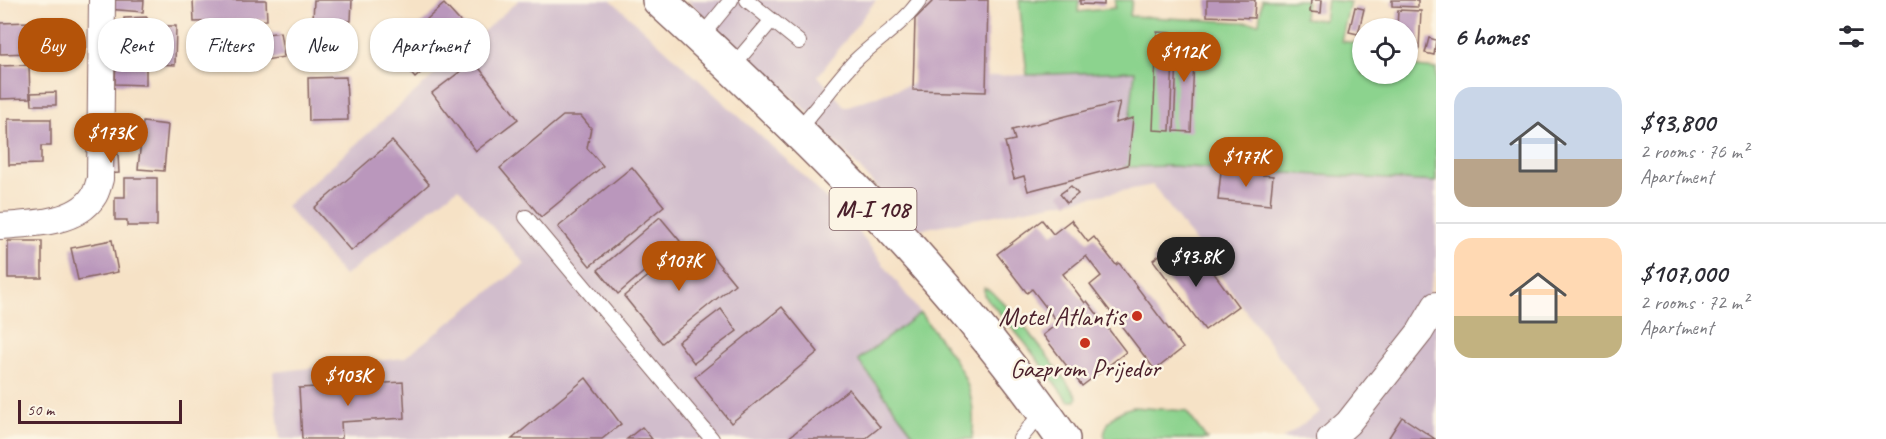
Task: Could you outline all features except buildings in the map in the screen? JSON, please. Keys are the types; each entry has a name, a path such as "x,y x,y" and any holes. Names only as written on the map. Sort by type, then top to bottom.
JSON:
{"main road":[{"name":"M-I 108","path":"659,0 847,179 980,328 1064,439"}],"street":[{"path":"0,226 57,220 79,210 93,198 100,179 102,0"},
{"path":"1330,439 1348,423 1420,332 1436,305"}],"lane":[{"path":"700,38 731,0"},
{"path":"747,0 799,42"},
{"path":"797,130 847,69 908,16 920,0"},
{"path":"731,68 772,20"},
{"path":"526,218 712,439"},
{"path":"1020,439 1043,410"}],"shaded area":[{"path":"519,0 611,0 801,173 859,232 920,313 858,361 917,439 280,439 273,372 404,358 525,264 458,188 344,276 286,206 438,72 490,72 490,26"},
{"path":"687,0 876,0 818,76 845,107 927,79 1135,70 1124,167 1172,166 1436,182 1436,266 1424,310 1436,315 1436,439 1282,439 1320,412 1153,185 916,230 806,110"}],"green space":[{"path":"1019,0 1079,0 1078,12 1115,8 1115,0 1132,0 1130,16 1259,23 1262,0 1306,0 1304,18 1324,20 1327,0 1350,2 1341,41 1352,43 1352,84 1418,84 1418,67 1436,69 1436,182 1172,166 1124,167 1135,71 1027,75"},
{"path":"984,288 993,293 1018,319 1077,397 1076,401 1068,401 1025,343 984,295"},
{"path":"920,313 953,357 968,385 972,401 972,439 917,439 858,360"},
{"path":"1133,407 1186,411 1207,439 1104,439 1106,427 1112,418"}],"place":[{"name":"Motel Atlantis","path":"1137,316"},
{"name":"Gazprom Prijedor","path":"1085,343"}]}
